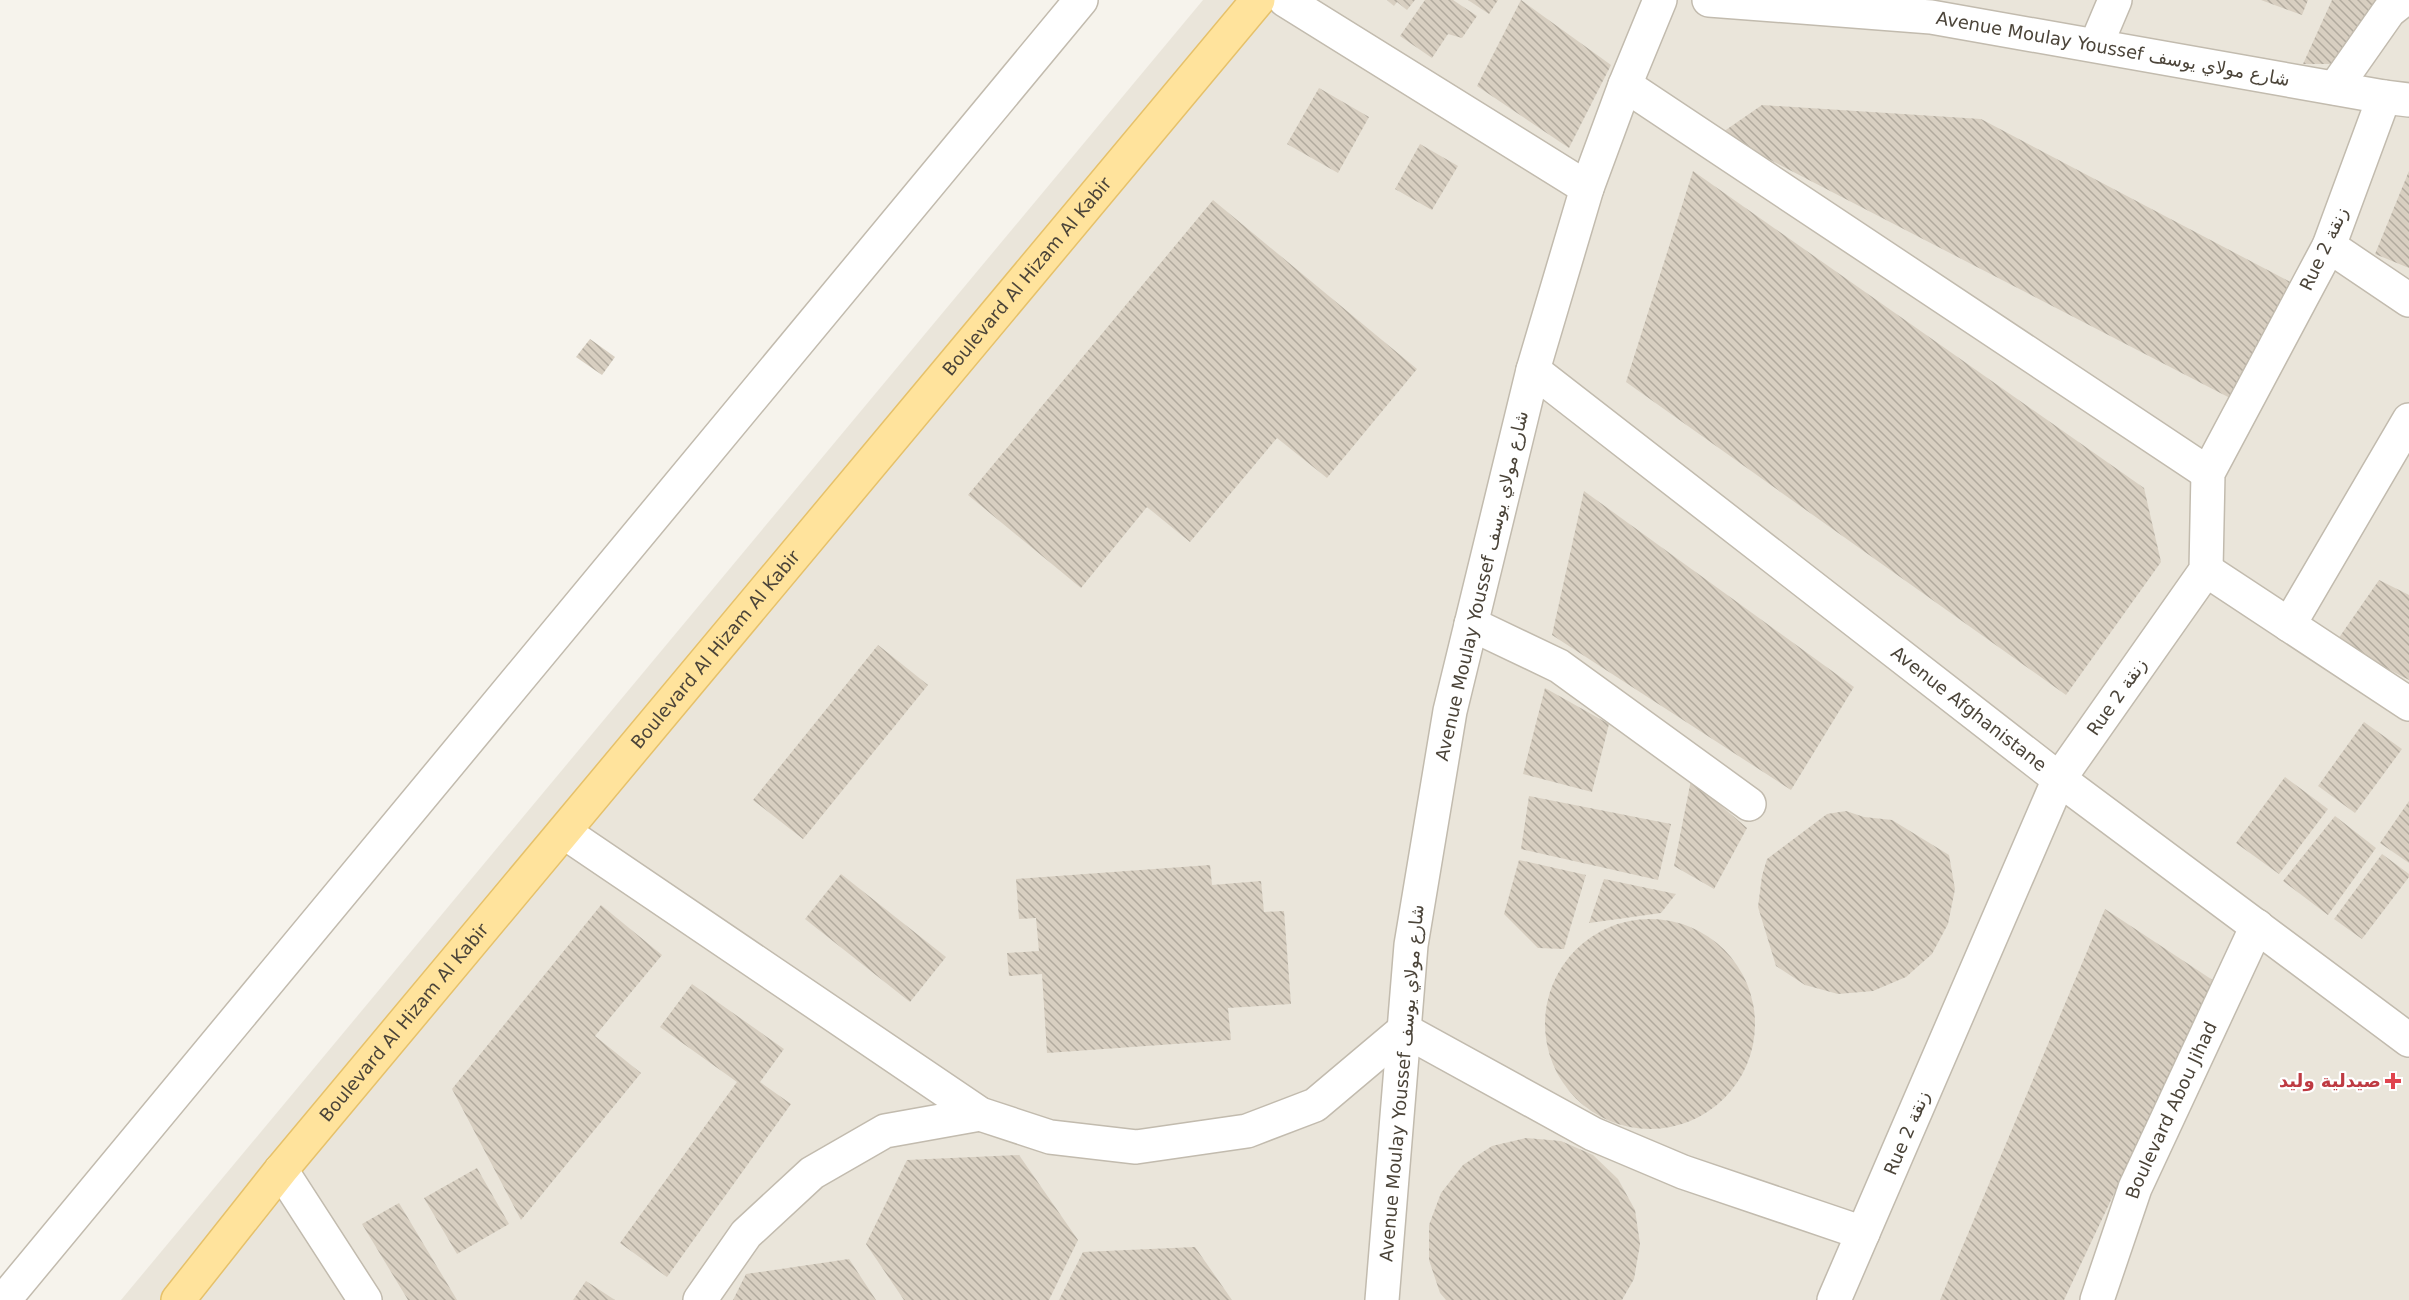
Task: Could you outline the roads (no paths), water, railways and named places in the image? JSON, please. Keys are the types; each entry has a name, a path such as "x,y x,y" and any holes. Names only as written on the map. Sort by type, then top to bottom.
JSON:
{"main road":[{"name":"Boulevard Al Hizam Al Kabir","path":"178,1300 281,1170 1258,0"}],"street":[{"path":"4,1300 1081,0"},
{"path":"1285,0 1587,188"},
{"name":"Avenue Moulay Youssef شارع مولاي يوسف","path":"1382,1300 1411,945 1450,711 1533,370 1587,188 1625,85 1660,0"},
{"name":"Avenue Moulay Youssef شارع مولاي يوسف","path":"1709,0 1931,17 2397,98"},
{"path":"2096,45 2115,0"},
{"path":"2335,88 2389,11 2403,0"},
{"path":"1625,85 2208,473"},
{"name":"Rue 2 زنقة","path":"1834,1300 2060,779 2206,570 2208,473 2329,246 2397,98"},
{"path":"2329,246 2409,300"},
{"name":"Avenue Afghanistane","path":"1533,370 2060,779 2409,1040"},
{"path":"2289,625 2409,420"},
{"path":"2206,570 2409,704"},
{"path":"1471,624 1559,666 1749,804"},
{"path":"564,832 980,1114 1050,1137 1136,1147 1247,1131 1315,1105 1404,1030 1593,1134 1683,1172 1863,1233"},
{"name":"Boulevard Abou Jihad","path":"2097,1300 2135,1188 2257,926"},
{"path":"700,1300 746,1234 812,1173 885,1131 980,1114"},
{"path":"281,1170 365,1300"}],"place":[{"name":"صيدلية وليد","path":"2393,1081"}]}
